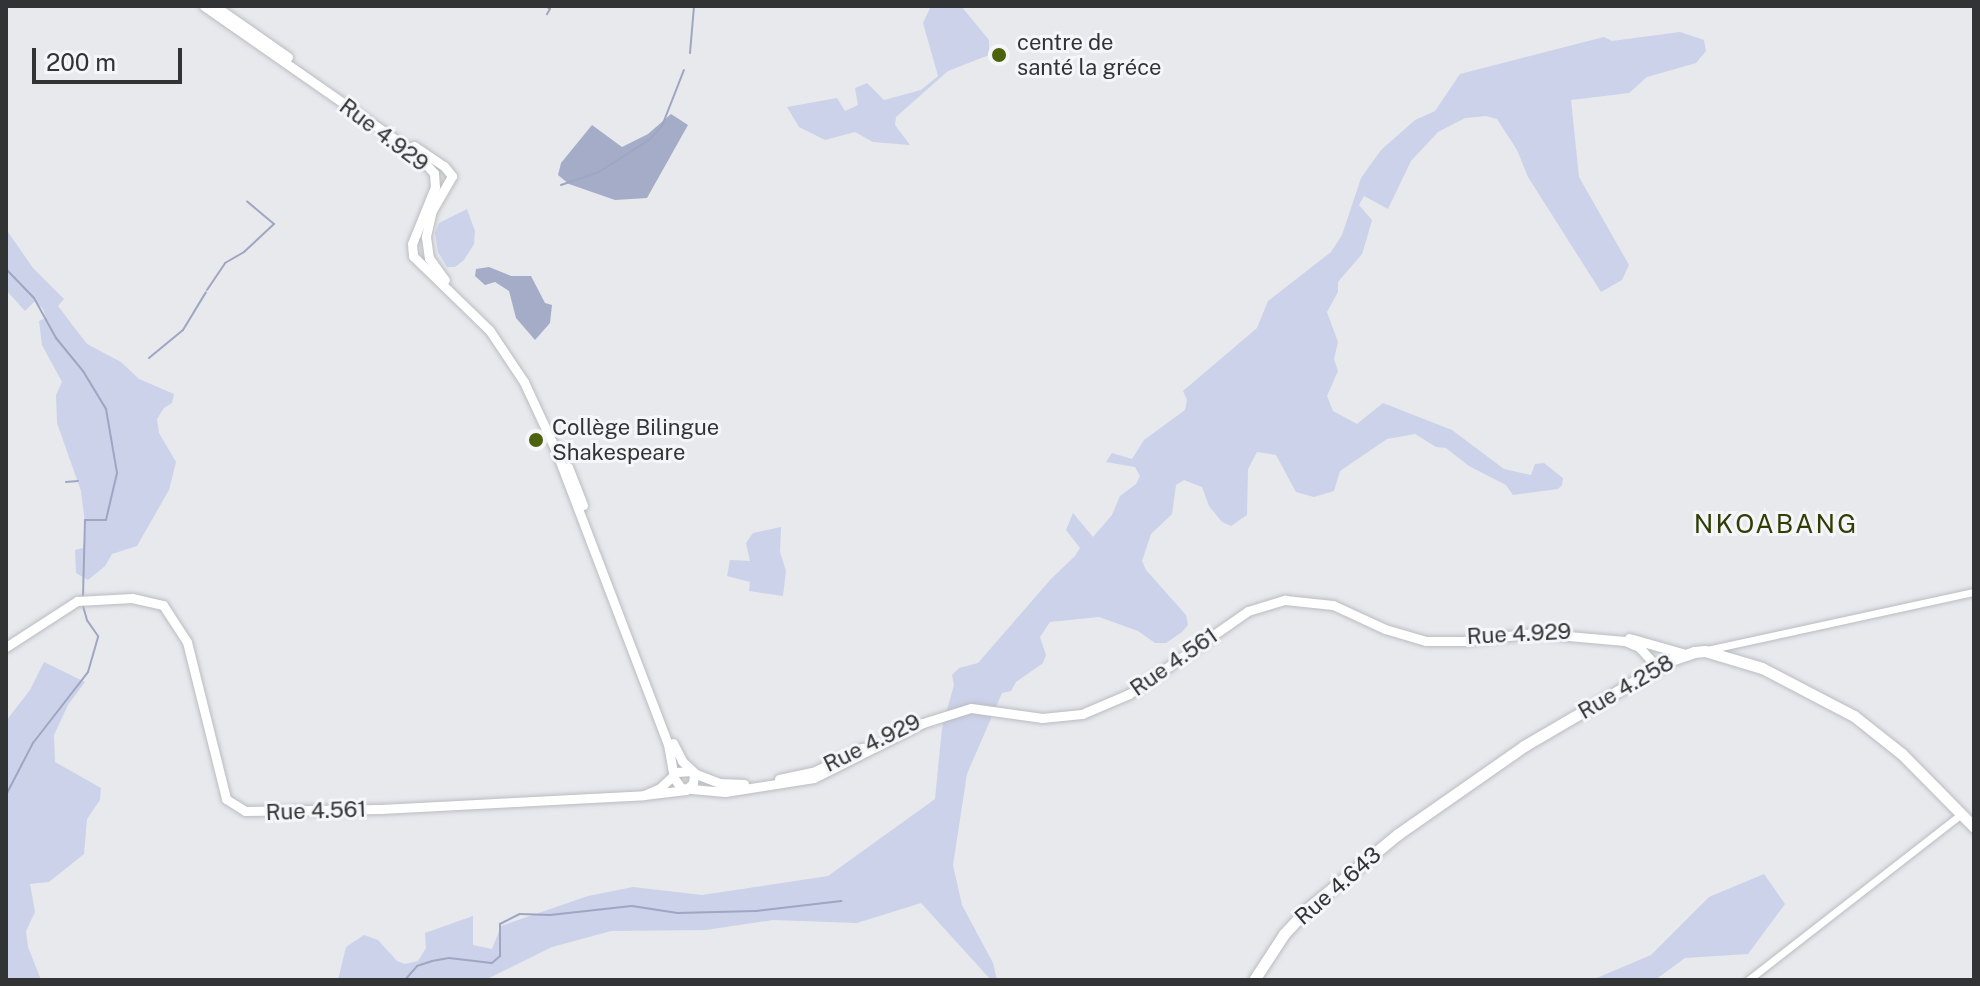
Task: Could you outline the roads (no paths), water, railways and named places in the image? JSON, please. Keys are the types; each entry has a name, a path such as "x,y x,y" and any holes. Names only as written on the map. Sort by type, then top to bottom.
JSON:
{"highway":[{"name":"Rue 4.258","path":"1398,834 1524,746 1658,668 1685,654 1705,651 1762,668 1854,716 1902,754 1974,827"},
{"name":"Rue 4.643","path":"1254,980 1284,934 1315,902 1398,834"}],"main road":[{"name":"Rue 4.929","path":"204,6 419,156 436,176 412,244"},
{"path":"215,6 449,174"},
{"name":"Rue 4.929","path":"427,250 427,225 449,174"},
{"path":"436,176 449,174"},
{"path":"420,241 427,250 442,277 498,333 530,381 574,480 666,725 680,757 691,771 693,783 686,790 674,778 668,744 556,451 530,394 494,336 416,260 412,244 420,241"},
{"path":"416,260 424,259 427,250"},
{"name":"Rue 4.929","path":"691,771 727,784 786,778 813,772 923,717 961,704 982,703 1048,713 1096,704 1151,674 1254,603 1284,595 1328,599 1390,626 1433,637 1544,629 1580,631 1628,638 1685,654"},
{"name":"Rue 4.561","path":"6,647 77,601 132,598 163,605 187,642 226,799 248,812 644,795 686,790 734,791 814,778 923,723 959,710 982,707 1042,718 1082,714 1129,694 1248,611 1285,600 1333,605 1385,629 1426,641 1464,641 1534,633 1625,641 1639,647 1658,668"},
{"path":"644,795 660,788 681,770 691,771"}],"street":[{"path":"1705,651 1974,592"},
{"path":"1748,980 1961,814"}],"waterway":[{"path":"546,6 550,9 547,14"},
{"path":"690,53 694,6"},
{"path":"561,185 599,172 649,140 662,126 684,70"},
{"path":"207,290 225,263 244,252 274,224 247,201"},
{"path":"6,269 34,298 56,338 83,371 106,409 117,473 106,520 85,520 83,596"},
{"path":"149,358 183,330 206,292"},
{"path":"66,482 78,481"},
{"path":"6,795 33,743 88,672 98,636 87,620 83,606"},
{"path":"405,980 417,966 432,961 449,958 492,963 500,956 500,924 520,914 550,915 632,906 677,913 756,911 841,901"}],"place":[{"name":"centre de santé la gréce","path":"999,55"},
{"name":"Collège Bilingue Shakespeare","path":"536,440"}],"district":[{"name":"NKOABANG","path":"1776,524"}]}
